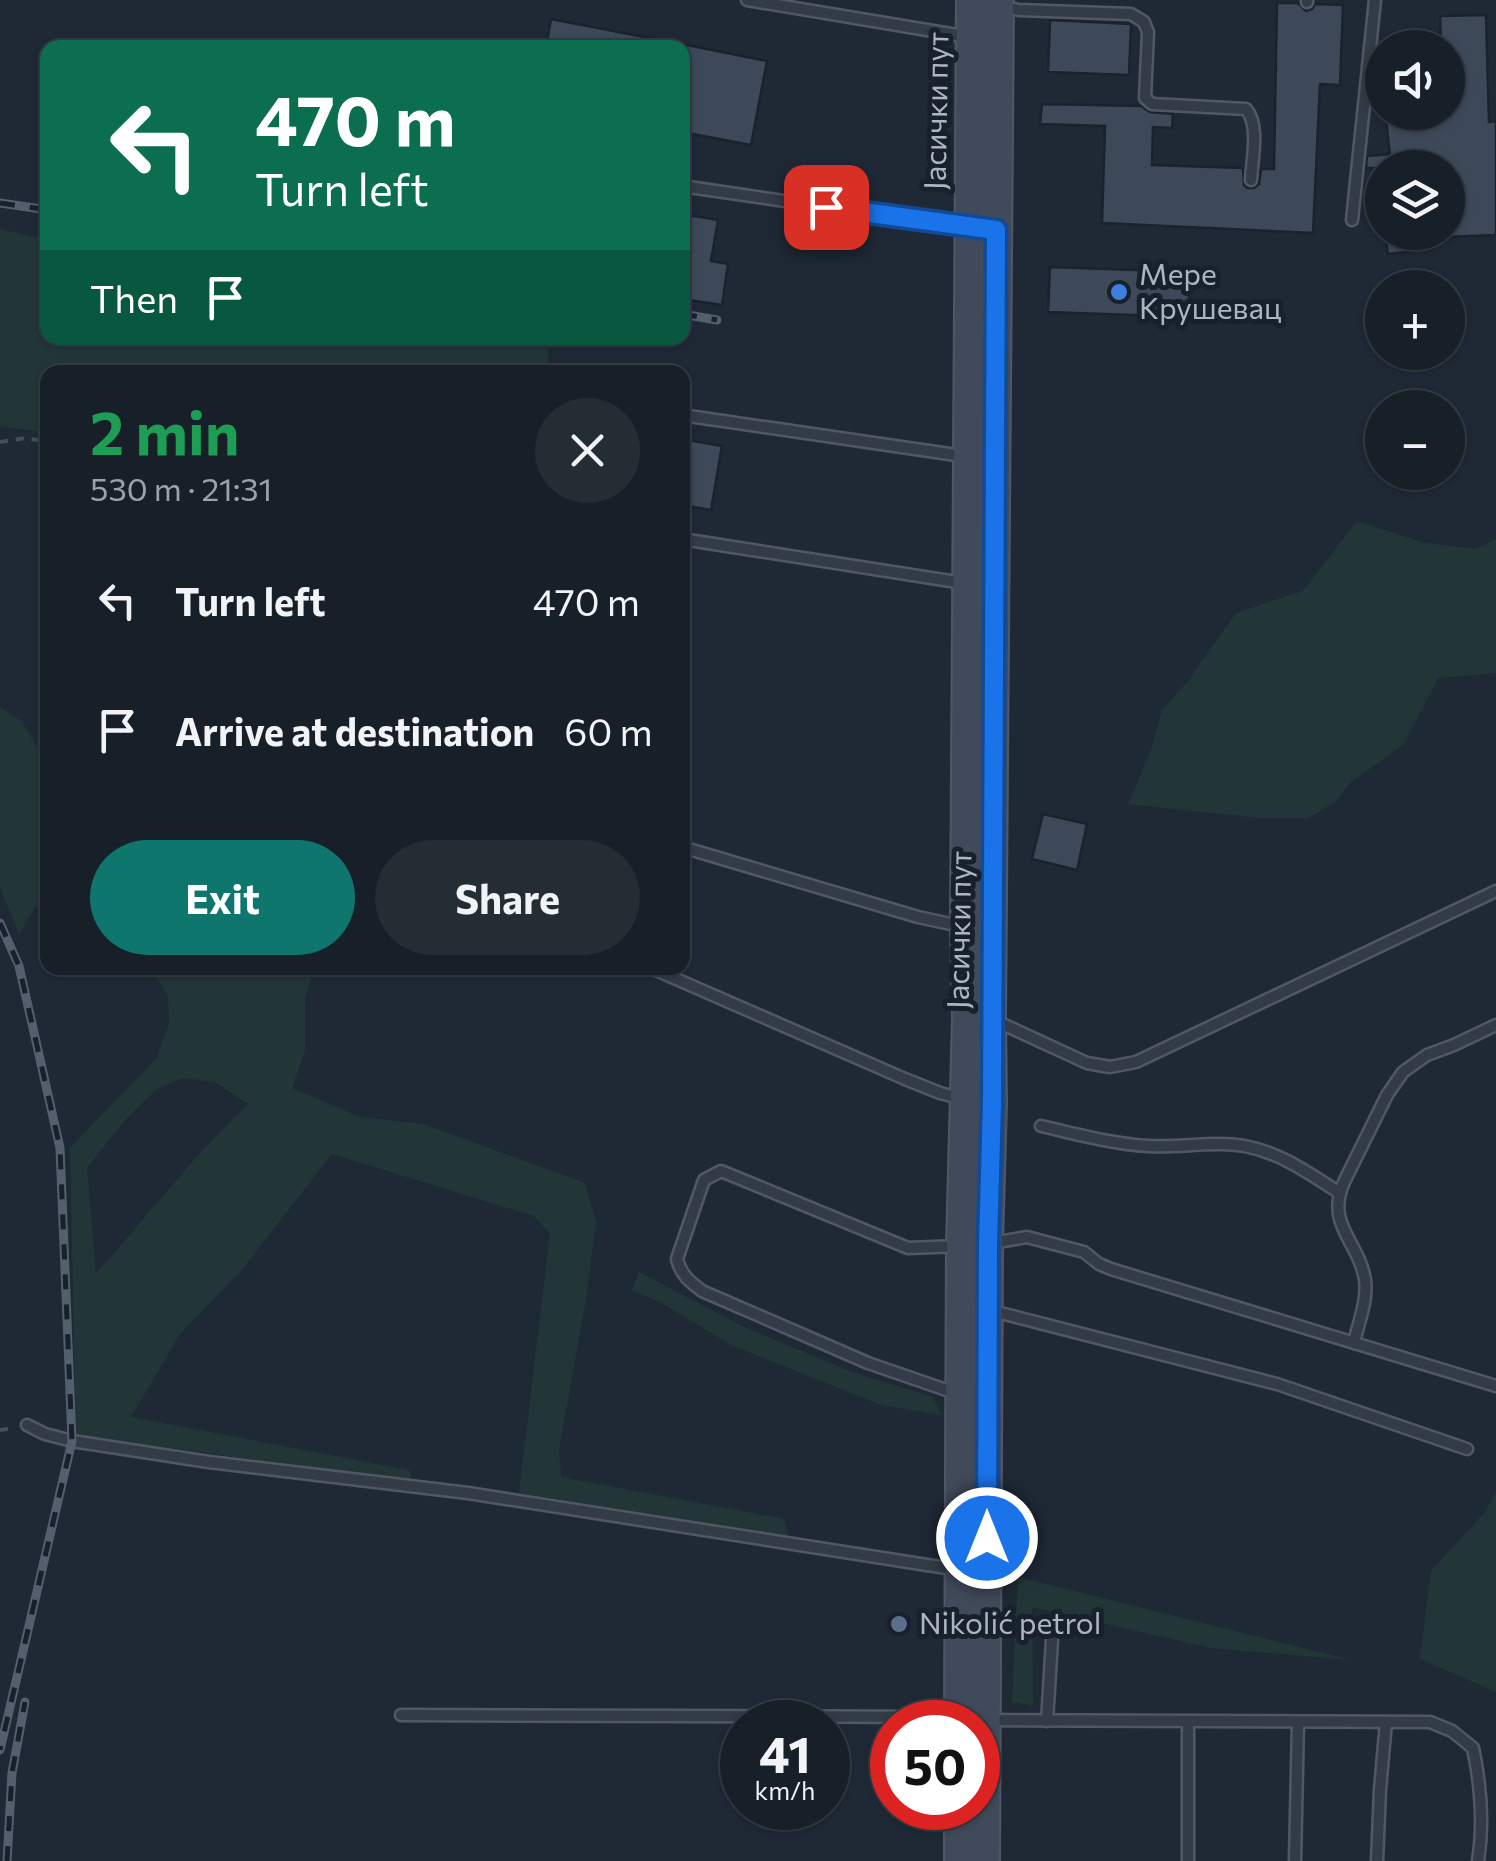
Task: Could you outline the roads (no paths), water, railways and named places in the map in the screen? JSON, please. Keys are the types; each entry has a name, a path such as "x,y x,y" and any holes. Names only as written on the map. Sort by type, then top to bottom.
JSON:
{"main road":[{"name":"Јасички пут","path":"970,0 970,37 983,86"},
{"name":"Јасички пут","path":"969,1700 979,1101 983,86 993,2"},
{"name":"Јасички пут","path":"974,1245 989,1310 975,1398"},
{"path":"959,1830 959,1861"},
{"name":"Јасички пут","path":"980,1830 984,1861"}],"lane":[{"path":"748,0 970,37"},
{"path":"1352,220 1375,0"},
{"path":"993,2 1020,10 1131,14 1140,18 1148,32 1145,98 1152,104 1240,108 1250,113 1251,180"},
{"path":"690,187 982,228"},
{"path":"690,416 982,458"},
{"path":"690,541 982,586"},
{"path":"690,848 918,916 979,927"},
{"path":"979,1019 1010,1025 1087,1063 1110,1067 1136,1062 1496,891"},
{"path":"667,975 905,1079 940,1093 979,1101"},
{"path":"1354,1343 1366,1288 1356,1252 1340,1224 1340,1192 1386,1095 1404,1072 1427,1055 1496,1025"},
{"path":"1041,1126 1126,1144 1249,1146 1285,1160 1340,1192"},
{"path":"975,1398 868,1363 702,1290 686,1278 677,1259 704,1180 721,1171 908,1248 974,1245 1027,1237 1084,1252 1111,1269 1496,1386"},
{"path":"989,1310 1277,1384 1467,1449"},
{"path":"28,1426 72,1441 209,1462 468,1492 973,1571"},
{"path":"1048,1721 1052,1640"},
{"path":"401,1715 870,1719"},
{"path":"1000,1720 1430,1722 1452,1731 1474,1748 1482,1811 1478,1861"},
{"path":"1188,1721 1188,1861"},
{"path":"1296,1861 1298,1722"},
{"path":"1377,1861 1386,1722"}],"railway":[{"path":"0,203 40,209"},
{"path":"690,315 717,320"},
{"path":"0,923 19,966 60,1148 72,1441 0,1750"},
{"path":"7,1861 12,1773 25,1702"}],"place":[{"name":"Мере Крушевац","path":"1119,292"},
{"name":"Nikolić petrol","path":"899,1624"}]}
